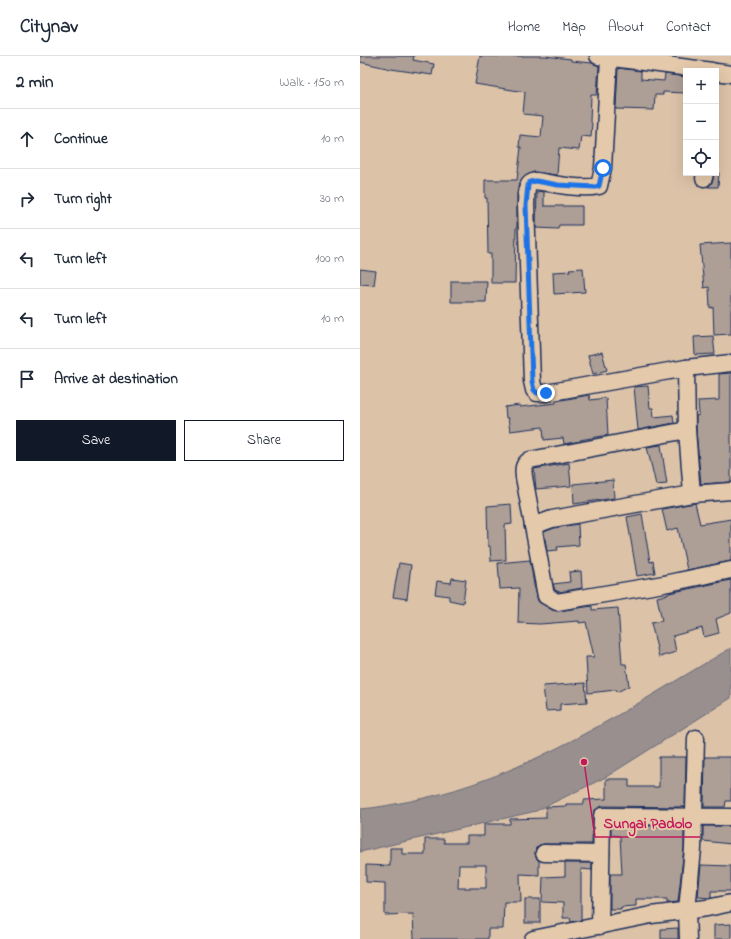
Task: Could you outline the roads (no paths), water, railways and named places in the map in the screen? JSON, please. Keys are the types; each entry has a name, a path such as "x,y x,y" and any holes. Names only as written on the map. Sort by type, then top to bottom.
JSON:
{"street":[{"path":"689,68 603,57 603,168 599,186 577,186 536,181 530,182 528,185 526,205 532,381 534,390 537,393 546,393 686,368 731,363"},
{"path":"719,72 731,74"},
{"path":"686,368 692,494"},
{"path":"688,430 527,462 524,466 523,472 546,596 557,602 664,584 731,570"},
{"path":"533,526 552,519 692,494 731,490"},
{"path":"688,939 688,910 693,849 696,738"},
{"path":"600,926 602,816 731,817"},
{"path":"544,854 601,854"},
{"path":"533,939 651,915 707,908 731,903"}],"place":[{"name":"Sungai Padolo","path":"584,762"}]}
